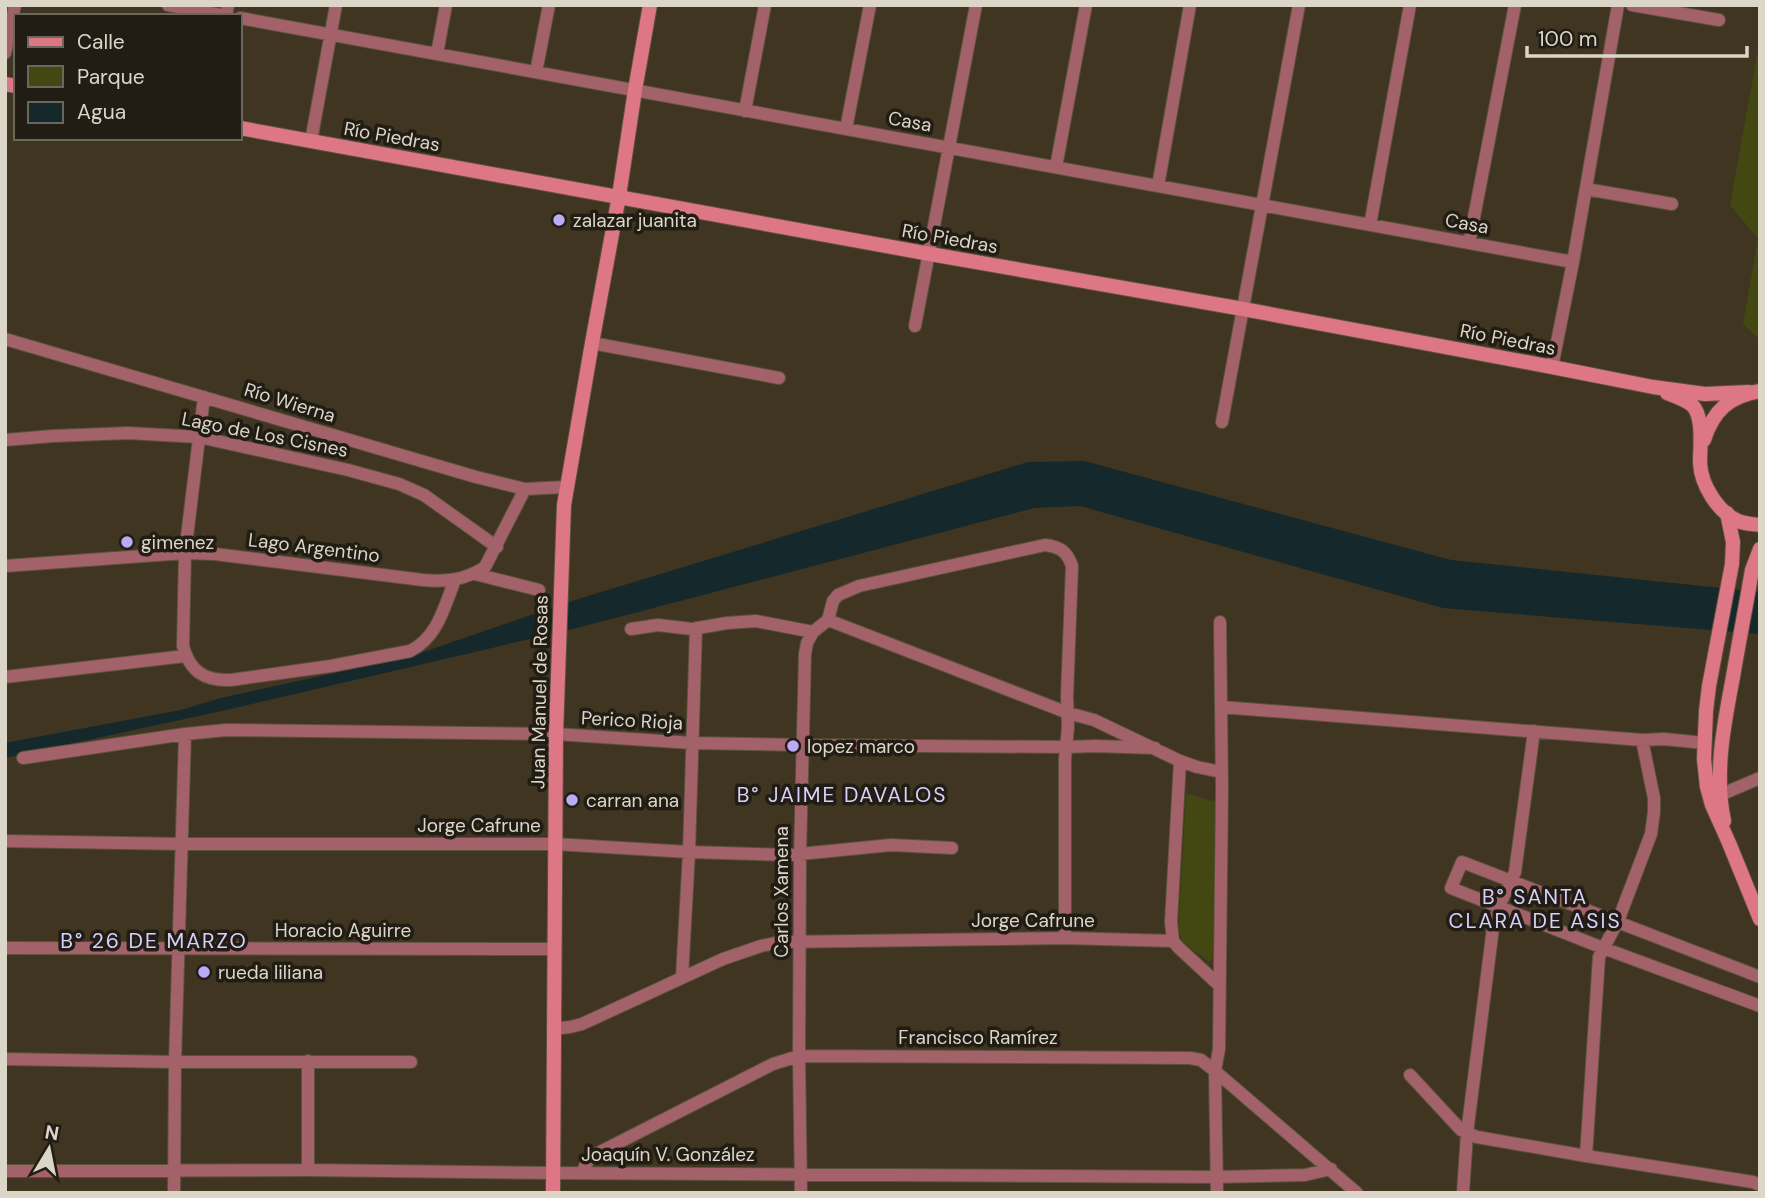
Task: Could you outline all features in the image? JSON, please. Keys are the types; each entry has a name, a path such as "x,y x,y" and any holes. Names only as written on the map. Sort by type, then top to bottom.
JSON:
{"street":[{"path":"5,53 15,5"},
{"path":"168,5 215,14"},
{"path":"311,141 336,5"},
{"path":"437,54 446,5"},
{"path":"536,72 549,5"},
{"name":"Juan Manuel de Rosas","path":"553,1193 556,734 564,505 650,5"},
{"path":"745,111 765,5"},
{"path":"846,129 870,5"},
{"path":"915,326 976,5"},
{"path":"1056,167 1086,5"},
{"path":"1158,186 1190,5"},
{"path":"1222,422 1299,5"},
{"path":"1370,225 1410,5"},
{"path":"1469,243 1515,5"},
{"path":"1552,367 1618,5"},
{"path":"1632,5 1719,20"},
{"name":"Casa","path":"242,18 1573,262"},
{"name":"Río Piedras","path":"242,128 1243,309 1653,387"},
{"path":"1586,188 1672,204"},
{"name":"Río Wierna","path":"5,338 476,477 526,489 566,487"},
{"path":"592,343 779,378"},
{"path":"1653,387 1705,394 1755,391"},
{"path":"1653,387 1692,405 1698,414 1700,466 1705,484 1714,500 1738,521 1760,525"},
{"path":"1701,448 1709,425 1725,404 1755,391"},
{"path":"204,397 185,553 183,646 186,656 203,677 216,681 230,680 331,666 410,650 421,645 430,636 455,580"},
{"name":"Lago de Los Cisnes","path":"5,440 128,433 199,437 399,484 435,502 497,547"},
{"path":"475,574 485,567 497,547 526,489"},
{"path":"1727,513 1733,542 1732,564 1706,710 1706,779 1712,805 1756,899 1760,919"},
{"path":"631,629 658,625 696,628 756,621 813,632 828,620 832,601 838,595 859,586 1045,545 1064,551 1072,566 1066,747 1065,938"},
{"path":"1729,843 1720,795 1723,732 1752,570 1760,549"},
{"name":"Lago Argentino","path":"5,566 185,553 215,554 443,582 475,574"},
{"path":"475,574 538,590"},
{"path":"828,620 1068,713 1094,720 1180,761 1221,772"},
{"path":"1217,1193 1215,1071 1219,1049 1220,622"},
{"path":"682,977 696,628"},
{"name":"Carlos Xamena","path":"801,1193 799,1056 802,745 805,654 813,632"},
{"path":"5,677 186,656"},
{"path":"1221,706 1704,743"},
{"name":"Perico Rioja","path":"23,758 226,730 556,734 692,743 1155,748"},
{"path":"1462,1193 1493,928 1499,906 1516,872 1534,731"},
{"path":"174,1193 185,734"},
{"path":"1586,1156 1599,957 1618,922 1653,824 1653,789 1642,740"},
{"path":"1180,761 1171,922 1173,941 1219,985"},
{"path":"1720,795 1760,778"},
{"name":"Jorge Cafrune","path":"5,841 555,844 800,855 891,845 952,848"},
{"path":"1760,976 1462,862 1451,888 1760,1006"},
{"name":"Jorge Cafrune","path":"553,1029 582,1024 723,959 780,942 1065,938 1173,941"},
{"name":"Horacio Aguirre","path":"5,948 554,949"},
{"name":"Francisco Ramírez","path":"583,1173 585,1164 598,1153 772,1064 799,1056 1190,1058 1201,1060 1215,1071 1357,1193"},
{"path":"5,1059 411,1062"},
{"path":"308,1061 308,1170"},
{"path":"1410,1075 1461,1130 1477,1137 1760,1185"},
{"name":"Joaquín V. González","path":"5,1171 308,1170 1217,1177 1305,1175 1331,1169"}],"green space":[{"path":"1760,38 1760,340 1743,324 1758,239 1730,205"},
{"path":"1186,793 1215,802 1213,958 1209,962 1183,942 1178,931"}],"water":[{"path":"1084,461 1451,560 1760,592 1760,634 1443,608 1080,506 1034,508 577,628 226,710 5,758 5,743 181,710 221,698 412,656 575,600 1028,462"}],"place":[{"name":"zalazar juanita","path":"559,220"},
{"name":"gimenez","path":"127,542"},
{"name":"lopez marco","path":"793,746"},
{"name":"carran ana","path":"572,800"},
{"name":"rueda liliana","path":"204,972"}],"district":[{"name":"B° JAIME DAVALOS","path":"842,795"},
{"name":"B° SANTA CLARA DE ASIS","path":"1535,909"},
{"name":"B° 26 DE MARZO","path":"154,941"}]}
